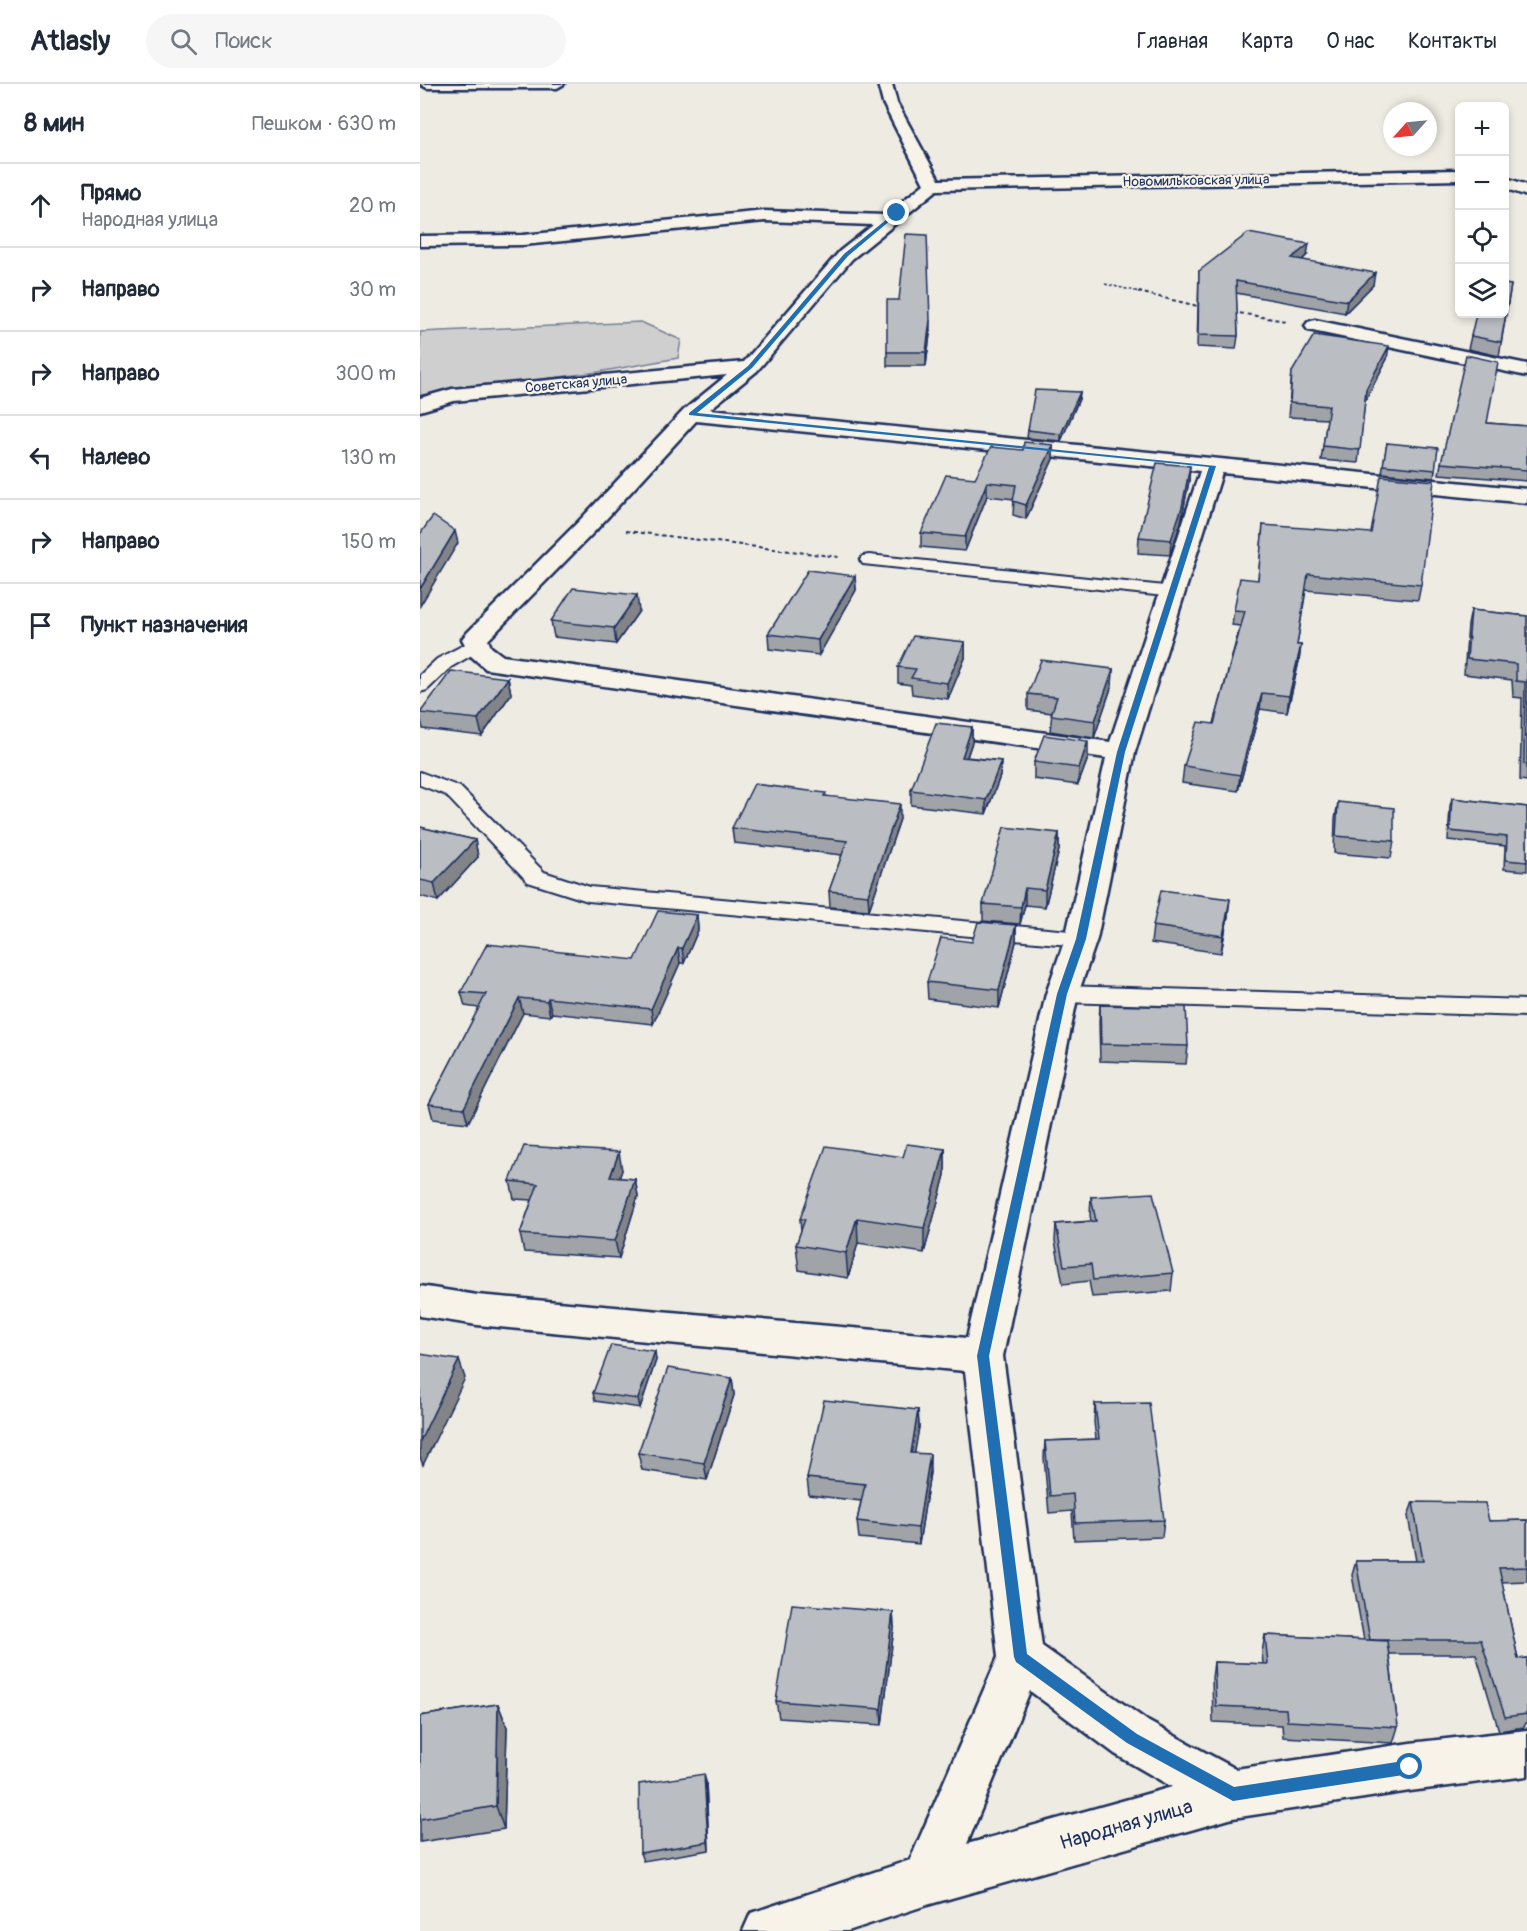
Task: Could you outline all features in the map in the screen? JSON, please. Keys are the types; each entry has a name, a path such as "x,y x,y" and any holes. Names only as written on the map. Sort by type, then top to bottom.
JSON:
{"street":[{"path":"427,84 557,84"},
{"path":"885,84 890,103 933,185 846,255 741,368 691,414 587,526 475,639 480,651 495,663 1121,752"},
{"name":"Новомильковская улица","path":"933,185 1455,175"},
{"path":"1509,184 1527,191"},
{"path":"420,241 523,240 594,235 718,219 765,216 888,220"},
{"path":"1315,326 1527,370"},
{"name":"Советская улица","path":"420,405 452,395 741,368"},
{"path":"691,414 1527,496"},
{"path":"927,1880 1021,1657 983,1356 1062,994 1081,939 1121,752 1213,466"},
{"path":"420,1301 477,1310 983,1356"},
{"path":"1021,1657 1132,1738 1233,1794"},
{"name":"Народная улица","path":"775,1930 927,1880 1233,1794 1410,1767 1527,1753"}],"lane":[{"path":"869,560 1174,592"},
{"path":"420,686 444,663 477,644"},
{"path":"420,778 453,791 536,877 588,894 1081,939"},
{"path":"1062,994 1527,1008"}],"path":[{"path":"1105,284 1207,308"},
{"path":"1229,311 1315,326"},
{"path":"587,526 869,560"}],"shaded area":[{"path":"641,322 681,340 678,358 598,372 420,395 420,332"}],"building":[{"path":"1248,233 1309,244 1292,258 1375,273 1347,301 1236,281 1238,336 1198,335 1199,271"},
{"path":"906,234 927,235 930,320 926,352 887,352 887,300 899,300"},
{"path":"1475,318 1505,318 1501,342 1471,336"},
{"path":"1314,335 1389,346 1366,389 1360,450 1323,446 1329,406 1290,403 1292,372"},
{"path":"1466,355 1498,362 1487,423 1527,426 1527,470 1441,463"},
{"path":"1035,390 1080,392 1061,434 1028,430"},
{"path":"1024,442 1053,445 1026,505 1013,501 1016,485 987,482 965,537 921,533 946,475 975,478 991,447 1023,450"},
{"path":"1387,443 1438,448 1435,470 1383,465"},
{"path":"1157,463 1190,466 1182,507 1171,540 1139,537"},
{"path":"1381,476 1434,481 1421,585 1308,574 1297,645 1301,645 1289,696 1262,693 1240,775 1184,766 1198,722 1214,724 1245,611 1234,610 1240,578 1258,580 1263,525 1371,533"},
{"path":"433,516 455,531 420,589 420,534"},
{"path":"808,570 855,576 818,640 768,634"},
{"path":"573,588 637,595 614,628 551,621"},
{"path":"1471,610 1527,616 1527,765 1524,764 1525,682 1516,681 1516,664 1467,659"},
{"path":"913,636 965,642 947,683 911,678 916,669 898,667"},
{"path":"1041,660 1113,669 1095,721 1051,715 1057,697 1028,694"},
{"path":"451,671 508,678 478,719 420,713"},
{"path":"936,723 972,727 962,757 1001,761 986,800 911,790"},
{"path":"1044,735 1088,741 1079,768 1034,762"},
{"path":"754,784 826,793 824,796 900,804 868,895 829,891 847,841 732,828"},
{"path":"1452,798 1527,807 1527,862 1506,860 1507,837 1450,831"},
{"path":"1338,802 1394,808 1394,841 1336,836"},
{"path":"420,827 475,840 434,883 420,880"},
{"path":"1004,827 1059,833 1045,890 1025,888 1021,907 983,904"},
{"path":"1161,890 1230,899 1223,936 1153,926"},
{"path":"658,911 697,915 682,948 678,948 651,1009 548,998 547,1001 519,998 464,1108 429,1104 486,994 461,992 487,944 635,960"},
{"path":"978,922 1016,925 999,990 927,982 941,938 972,942"},
{"path":"1100,1005 1186,1007 1188,1046 1101,1044"},
{"path":"907,1144 945,1149 924,1228 857,1218 846,1253 796,1245 805,1219 800,1219 826,1146 903,1157"},
{"path":"524,1146 619,1152 610,1177 635,1179 615,1241 520,1234 538,1184 510,1181"},
{"path":"1153,1193 1173,1273 1093,1280 1091,1264 1064,1266 1056,1224 1096,1221 1091,1197"},
{"path":"611,1345 655,1351 638,1399 593,1393"},
{"path":"420,1354 459,1360 420,1441"},
{"path":"668,1368 732,1378 704,1463 638,1453"},
{"path":"824,1400 918,1410 911,1453 930,1454 918,1528 857,1521 865,1484 807,1478"},
{"path":"1149,1403 1164,1520 1075,1523 1073,1494 1050,1496 1045,1441 1099,1439 1095,1404"},
{"path":"1413,1502 1485,1503 1489,1521 1527,1520 1527,1567 1499,1568 1518,1659 1527,1658 1527,1714 1505,1717 1481,1640 1370,1640 1356,1561 1423,1561"},
{"path":"792,1604 893,1612 881,1709 776,1701"},
{"path":"1265,1635 1387,1641 1398,1727 1287,1721 1286,1709 1216,1706 1214,1662 1268,1664"},
{"path":"498,1704 496,1806 420,1819 420,1716"},
{"path":"704,1774 708,1842 640,1853 639,1784"}],"route":[{"path":"897,213 846,255 750,367 691,414 1213,466 1121,752 1081,939 1062,994 983,1356 1021,1657 1132,1738 1233,1794 1410,1767"}]}
